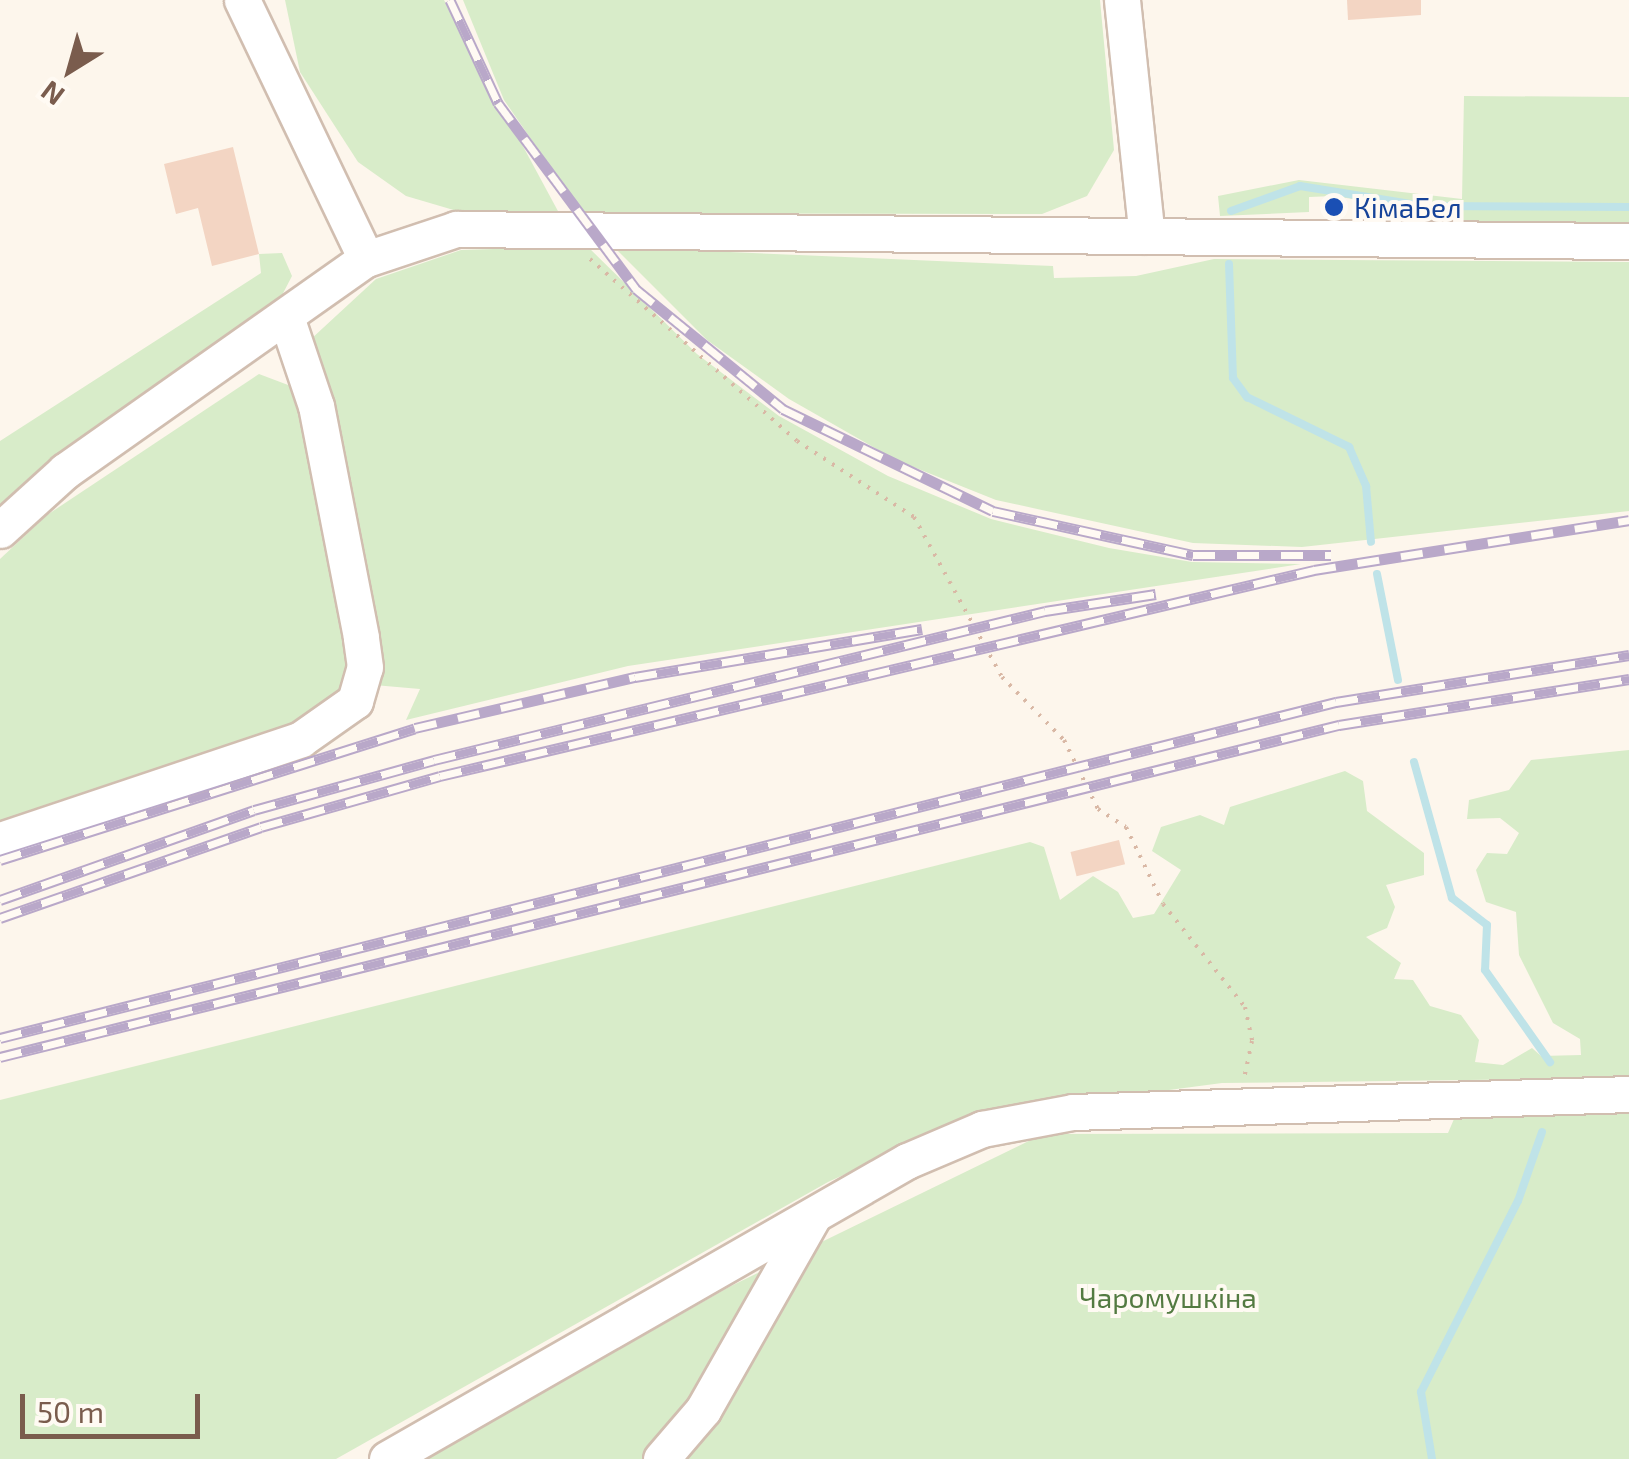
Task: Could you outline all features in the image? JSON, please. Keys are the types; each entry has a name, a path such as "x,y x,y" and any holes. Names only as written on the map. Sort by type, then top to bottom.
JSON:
{"street":[{"path":"242,0 366,259"},
{"path":"1122,0 1147,236"},
{"path":"0,530 65,471 366,259 456,229 559,227 1629,241"},
{"path":"0,840 301,738 355,701 365,667 361,637 316,406 286,317"},
{"path":"387,1459 815,1213 982,1129 1072,1112 1629,1094"},
{"path":"661,1459 704,1410 815,1213"}],"path":[{"path":"559,227 640,312 797,441 914,517 1002,677 1064,740 1098,809 1126,827 1163,904 1245,1007 1252,1041 1238,1108"}],"green space":[{"path":"285,0 444,0 559,213 457,211 406,196 358,162 300,72"},
{"path":"463,0 1100,0 1114,150 1087,196 1042,214 582,213 504,100"},
{"path":"1464,96 1629,97 1629,224 1433,223 1367,214 1365,201 1334,196 1309,197 1309,212 1220,216 1218,196 1299,180 1462,199"},
{"path":"587,246 697,354 779,416 888,476 991,519 1109,548 1192,562 1301,564 628,666 406,720 420,689 374,685 310,340 376,279 461,250"},
{"path":"614,247 1053,266 1054,278 1136,276 1214,259 1629,262 1629,511 1302,547 1193,543 996,500 896,460 789,399 707,340"},
{"path":"282,253 292,276 279,301 0,509 0,441 261,273 259,254"},
{"path":"259,374 296,388 355,637 338,714 0,832 0,559 47,515"},
{"path":"1629,750 1629,1078 1222,1083 973,1116 828,1182 336,1459 0,1459 0,1100 1030,842 1044,847 1060,900 1093,876 1118,892 1133,918 1154,914 1181,870 1152,851 1161,827 1200,815 1224,825 1230,807 1345,771 1363,781 1367,811 1424,853 1424,875 1386,885 1395,907 1387,928 1366,937 1401,963 1394,979 1413,980 1430,1006 1461,1015 1479,1040 1475,1062 1503,1065 1532,1048 1541,1056 1581,1055 1580,1039 1553,1023 1519,955 1516,912 1486,902 1476,870 1487,853 1507,854 1519,833 1500,818 1467,819 1469,800 1509,790 1531,760"},
{"name":"Чаромушкіна","path":"1629,1111 1629,1459 426,1459 729,1287 1043,1134 1448,1133 1454,1119"}],"building":[{"path":"1347,0 1421,0 1421,15 1348,20"},
{"path":"233,147 259,254 212,266 198,208 176,214 164,164"},
{"path":"1119,840 1125,864 1077,876 1070,852"}],"waterway":[{"path":"1231,211 1300,186 1424,206 1629,207"},
{"path":"1229,264 1233,378 1247,397 1349,447 1366,486 1371,542"},
{"path":"1377,574 1398,680"},
{"path":"1414,762 1452,898 1487,925 1485,970 1550,1062"},
{"path":"1432,1459 1421,1392 1518,1201 1542,1132"}],"railway":[{"path":"450,0 498,103 636,289 783,409 993,511 1193,555 1331,555"},
{"path":"0,918 261,827 440,776 1314,570 1629,520"},
{"path":"0,900 254,810 434,760 1045,611 1156,594"},
{"path":"0,860 415,728 635,677 922,629"},
{"path":"0,1038 1336,702 1629,655"},
{"path":"0,1057 1339,725 1629,679"}],"place":[{"name":"КімаБел","path":"1334,207"}]}
